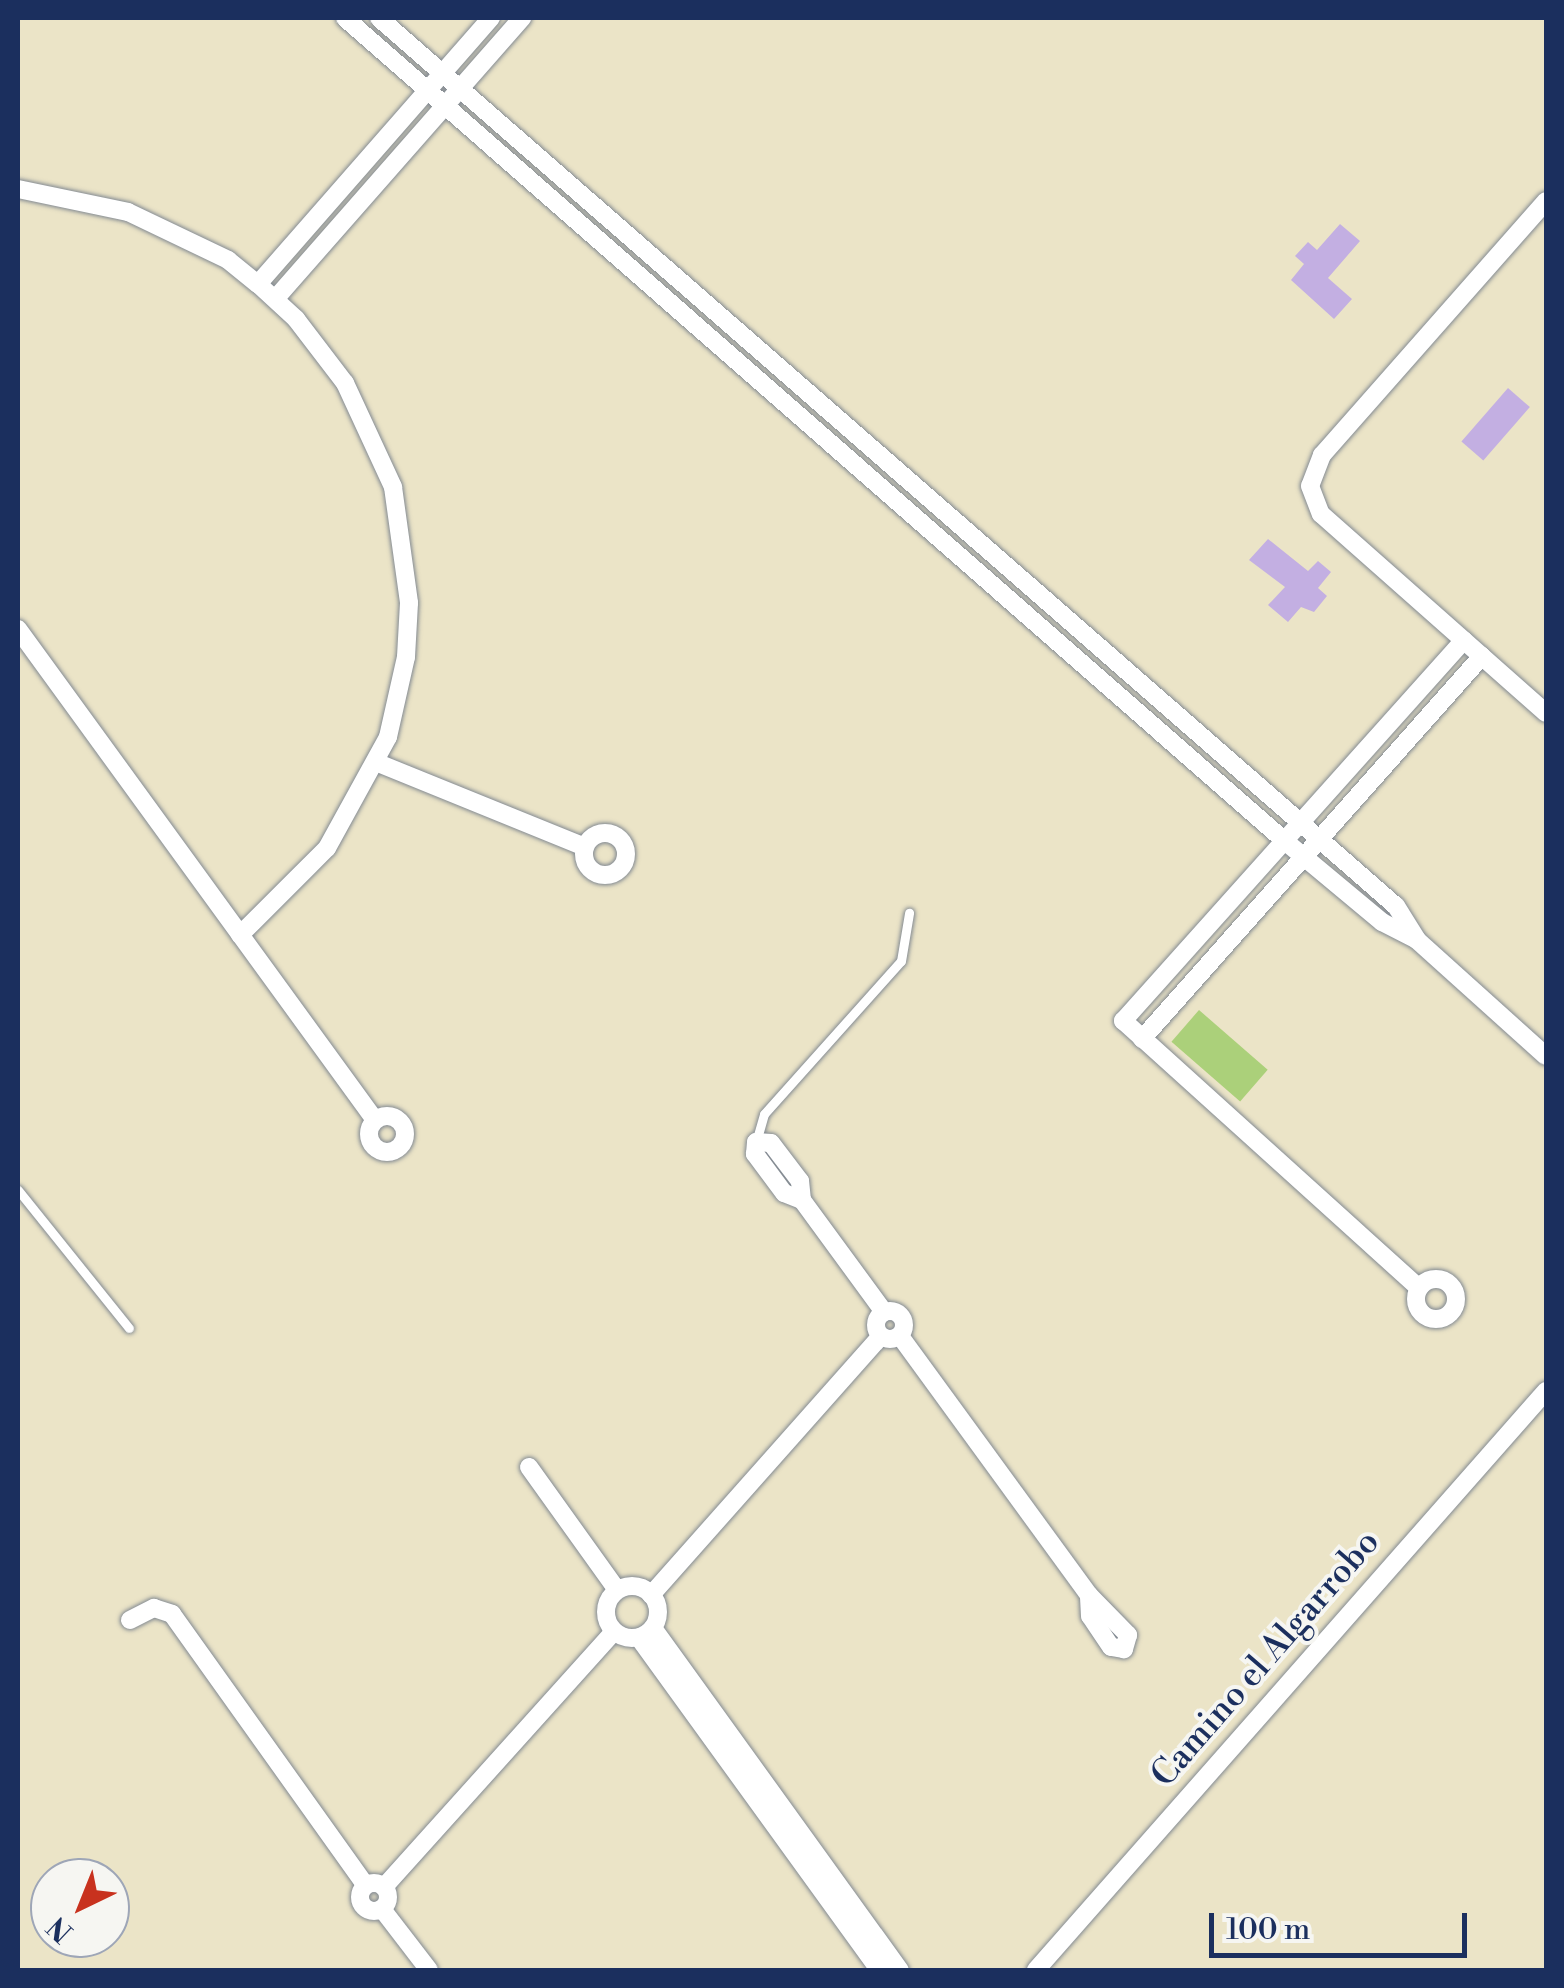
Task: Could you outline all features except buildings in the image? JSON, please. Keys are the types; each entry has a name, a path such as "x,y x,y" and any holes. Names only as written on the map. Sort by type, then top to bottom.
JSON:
{"street":[{"path":"345,18 1304,858 1382,922 1416,940 1546,1056"},
{"path":"379,18 1396,906 1416,940"},
{"path":"258,284 491,18"},
{"path":"276,298 522,18"},
{"path":"18,189 128,212 228,260 276,298 358,405 401,516 410,603 406,658 378,763 319,857 240,935"},
{"path":"1546,202 1322,455 1310,478 1321,514 1546,714"},
{"path":"18,629 375,1120"},
{"path":"1419,1288 1122,1021 1464,640"},
{"path":"1142,1040 1482,656"},
{"path":"378,763 585,848"},
{"path":"651,1594 890,1336 902,1317 884,1312 802,1200 802,1186 775,1147 756,1142"},
{"path":"890,1336 1088,1595"},
{"name":"Camino el Algarrobo","path":"1036,1970 1546,1392"},
{"path":"530,1467 617,1590"},
{"path":"614,1632 605,1610 617,1590 635,1586 651,1594 658,1611 646,1633"},
{"path":"130,1620 154,1608 172,1614 375,1886 382,1909 429,1970"},
{"path":"375,1886 614,1632 646,1633"},
{"path":"646,1633 879,1970"},
{"path":"646,1633 900,1970"}],"lane":[{"path":"756,1142 764,1114 901,961 908,913"},
{"path":"18,1190 129,1328"}],"green space":[{"path":"1199,1010 1268,1070 1240,1101 1171,1042"}]}
